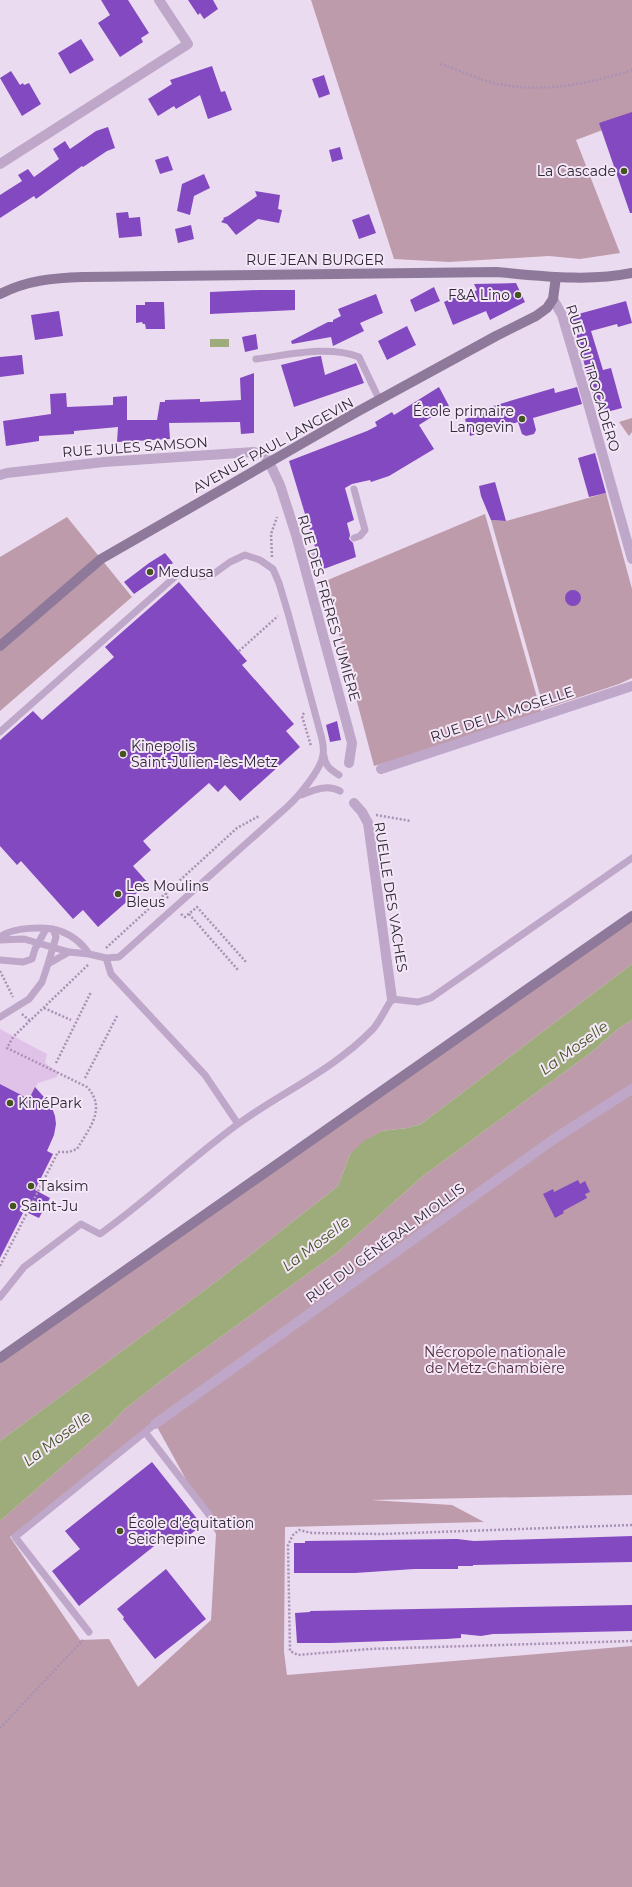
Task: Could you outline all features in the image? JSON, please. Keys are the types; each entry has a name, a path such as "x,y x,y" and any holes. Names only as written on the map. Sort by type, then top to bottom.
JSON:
{"main road":[{"name":"RUE JEAN BURGER","path":"0,294 14,287 43,279 83,277 497,272 556,277 596,278 632,273"},
{"path":"553,299 556,277"},
{"name":"AVENUE PAUL LANGEVIN","path":"0,646 101,559 270,462 496,336 536,316 547,308 553,299"},
{"path":"0,1358 632,916"}],"street":[{"path":"0,164 188,44 159,0"},
{"name":"RUE DU TROCADÉRO","path":"553,299 562,315 632,559"},
{"name":"RUE JULES SAMSON","path":"0,476 7,473 104,462 254,452 264,455 270,462"},
{"name":"RUE DES FRÈRES LUMIÈRE","path":"270,462 286,506 300,553 352,743 349,763"},
{"name":"RUE DE LA MOSELLE","path":"381,769 632,686"},
{"name":"RUELLE DES VACHES","path":"354,803 362,812 368,823 392,999"},
{"name":"RUE DU GÉNÉRAL MIOLLIS","path":"155,1424 554,1139 632,1089"}],"lane":[{"path":"256,359 323,352 347,353 359,357 380,401"},
{"path":"354,489 365,530 360,536 354,538"},
{"path":"300,553 315,552"},
{"path":"0,732 177,575 188,573 201,576 212,575 230,562 245,555 260,560 273,570 279,583 322,739 325,763 331,770 339,775"},
{"path":"0,940 24,939 69,952 89,954 106,958 119,957 301,794 324,755"},
{"path":"301,794 323,787 334,787 340,791"},
{"path":"0,1297 24,1267 81,1224 100,1234 129,1213 238,1124 305,1083 351,1050 374,1028 392,999 418,1002 431,998 632,858"},
{"path":"0,937 6,932 50,929 71,936 85,947 89,954"},
{"path":"0,960 23,962 32,960 38,943 50,929"},
{"path":"0,1017 18,1007 33,995 42,982 56,937 50,929"},
{"path":"48,964 69,952"},
{"path":"106,958 111,974 204,1075 238,1124"},
{"path":"89,1632 15,1537 155,1424"},
{"path":"145,1432 210,1516"}],"path":[{"path":"440,64 498,84 549,88 588,83 632,70"},
{"path":"273,570 270,534 279,513 286,506"},
{"path":"239,651 278,616"},
{"path":"302,716 304,720"},
{"path":"362,812 411,821"},
{"path":"166,881 166,896 185,918 197,907 246,962"},
{"path":"189,914 238,970"},
{"path":"56,1064 91,992"},
{"path":"44,1008 71,1020"},
{"path":"85,1078 117,1016"},
{"path":"632,1525 382,1534 312,1532 299,1530 293,1535 288,1545 290,1651 298,1655 369,1649 632,1641"},
{"path":"0,1728 76,1649 89,1632"}],"green space":[{"path":"311,0 632,0 632,119 576,140 620,253 580,259 549,256 449,262 394,259"},
{"path":"632,418 632,432 629,436 619,422"},
{"path":"606,493 632,589 632,678 619,684 544,709 491,520 506,521"},
{"path":"485,514 542,715 374,766 338,630 323,582"},
{"path":"67,517 132,597 0,711 0,557"},
{"path":"632,916 632,964 421,1124 407,1128 382,1131 350,1154 338,1186 217,1281 0,1441 0,1358"},
{"name":"Nécropole nationale de Metz-Chambière","path":"632,1020 632,1495 371,1500 452,1505 484,1522 285,1527 284,1652 287,1675 632,1646 632,1887 0,1887 0,1521 111,1424 125,1409 171,1373 339,1251 423,1176 593,1051 618,1029","holes":["156,1425 216,1534 211,1620 138,1687 109,1639 80,1640 10,1537"]}],"shaded area":[{"path":"0,1029 47,1054 45,1063 58,1072 57,1077 38,1083 29,1099 0,1084"}],"water":[{"path":"210,339 229,339 229,347 210,347"},
{"name":"La Moselle","path":"632,964 632,1020 618,1029 593,1051 423,1176 339,1251 171,1373 125,1409 111,1424 0,1521 0,1441 217,1281 338,1186 350,1154 364,1141 382,1131 407,1128 421,1124"}],"building":[{"path":"101,0 128,0 149,33 141,38 143,42 120,57 98,23 110,15"},
{"path":"188,0 213,0 218,9 204,19 200,13 198,15"},
{"path":"81,39 94,60 70,74 58,53"},
{"path":"212,66 221,92 225,91 232,110 208,119 200,95 176,109 174,106 158,116 148,99 172,84 170,80"},
{"path":"11,71 20,85 23,83 24,85 29,83 41,104 22,116 0,78"},
{"path":"324,75 330,94 319,98 312,79"},
{"name":"La Cascade","path":"632,112 632,213 630,213 599,123"},
{"path":"108,127 115,148 107,151 83,167 82,166 36,199 34,196 0,218 0,195 22,181 18,175 28,169 34,177 59,159 53,149 65,141 70,149 96,131"},
{"path":"340,147 343,159 332,162 329,150"},
{"path":"168,156 173,170 160,174 155,160"},
{"path":"204,174 210,188 194,196 190,215 177,211 182,184"},
{"path":"255,191 280,195 278,209 282,210 279,223 258,219 236,235 227,224 221,222 224,219 223,218 257,196"},
{"path":"128,212 129,218 140,217 142,236 119,238 116,213"},
{"path":"369,214 376,233 359,239 352,220"},
{"path":"191,225 194,239 178,243 175,229"},
{"path":"516,283 525,302 490,320 486,311 453,325 444,302 457,296 459,300 477,290 474,284"},
{"path":"434,287 440,301 415,312 410,300"},
{"path":"295,290 295,310 210,314 210,292"},
{"path":"376,294 383,313 360,323 364,331 333,346 331,337 292,344 291,341 328,322 333,322 333,320 341,316 338,309"},
{"path":"626,301 632,323 618,327 617,324 591,331 603,370 611,368 622,408 603,413 600,401 595,402 571,316"},
{"path":"145,302 164,302 165,329 146,329 145,324 142,322 136,323 136,305 145,305"},
{"path":"59,311 63,336 35,340 31,315"},
{"path":"407,326 416,345 387,360 378,341"},
{"path":"256,334 258,349 245,352 242,337"},
{"path":"22,355 24,374 0,377 0,357"},
{"path":"321,356 325,375 356,363 364,383 294,407 281,365"},
{"path":"254,373 254,433 241,434 240,422 169,423 170,439 117,442 118,427 74,431 74,434 39,436 39,441 6,446 3,421 51,414 50,394 66,393 67,407 113,405 113,397 127,396 127,420 157,420 160,402 165,402 165,400 200,399 200,402 241,400 240,378"},
{"path":"439,387 449,406 419,425 434,449 389,476 371,482 370,480 352,484 345,488 354,520 347,523 350,535 349,539 353,543 356,557 321,570 317,556 320,551 315,547 289,461 367,431 377,426 375,422 392,412 394,415"},
{"path":"577,387 582,404 533,418 536,430 534,434 526,436 522,434 518,422 470,436 465,419 484,413 483,409 554,388 555,393"},
{"path":"595,453 606,493 589,497 578,458"},
{"path":"495,482 506,521 491,520 481,496 479,486"},
{"name":"Medusa","path":"165,553 173,563 166,568 168,570 134,594 124,582"},
{"path":"179,582 247,661 242,665 294,724 286,731 300,747 240,801 225,785 218,792 209,783 143,841 151,850 133,866 148,883 98,927 83,910 73,919 21,861 17,865 0,846 0,740 33,711 42,720 114,657 105,647"},
{"path":"570,590 576,590 581,595 579,604 576,606 570,606 565,601 565,595"},
{"path":"337,721 341,740 330,742 326,725"},
{"name":"Saint-Ju","path":"0,1084 29,1099 35,1087 51,1105 56,1124 54,1135 47,1151 53,1154 35,1190 50,1198 39,1218 24,1211 0,1258"},
{"path":"578,1180 580,1184 585,1181 590,1192 585,1194 587,1198 563,1211 564,1213 555,1218 543,1194 553,1189 554,1192"},
{"path":"152,1462 202,1525 176,1546 168,1535 79,1606 52,1571 80,1549 65,1531"},
{"path":"632,1536 632,1562 473,1565 458,1566 458,1569 414,1569 355,1573 294,1573 294,1543 305,1543 305,1541 457,1539 474,1541"},
{"path":"166,1569 206,1619 155,1659 123,1619 124,1617 117,1609"},
{"path":"632,1605 632,1631 493,1634 481,1636 461,1634 461,1638 446,1639 297,1643 295,1613 310,1611"}],"place":[{"name":"La Cascade","path":"624,171"},
{"name":"F&A Lino","path":"518,295"},
{"name":"École primaire Langevin","path":"522,419"},
{"name":"Medusa","path":"150,572"},
{"name":"Kinepolis Saint-Julien-lès-Metz","path":"123,754"},
{"name":"Les Moulins Bleus","path":"118,894"},
{"name":"KinéPark","path":"10,1103"},
{"name":"Taksim","path":"31,1186"},
{"name":"Saint-Ju","path":"13,1206"},
{"name":"École d'équitation Seichepine","path":"120,1531"}]}
